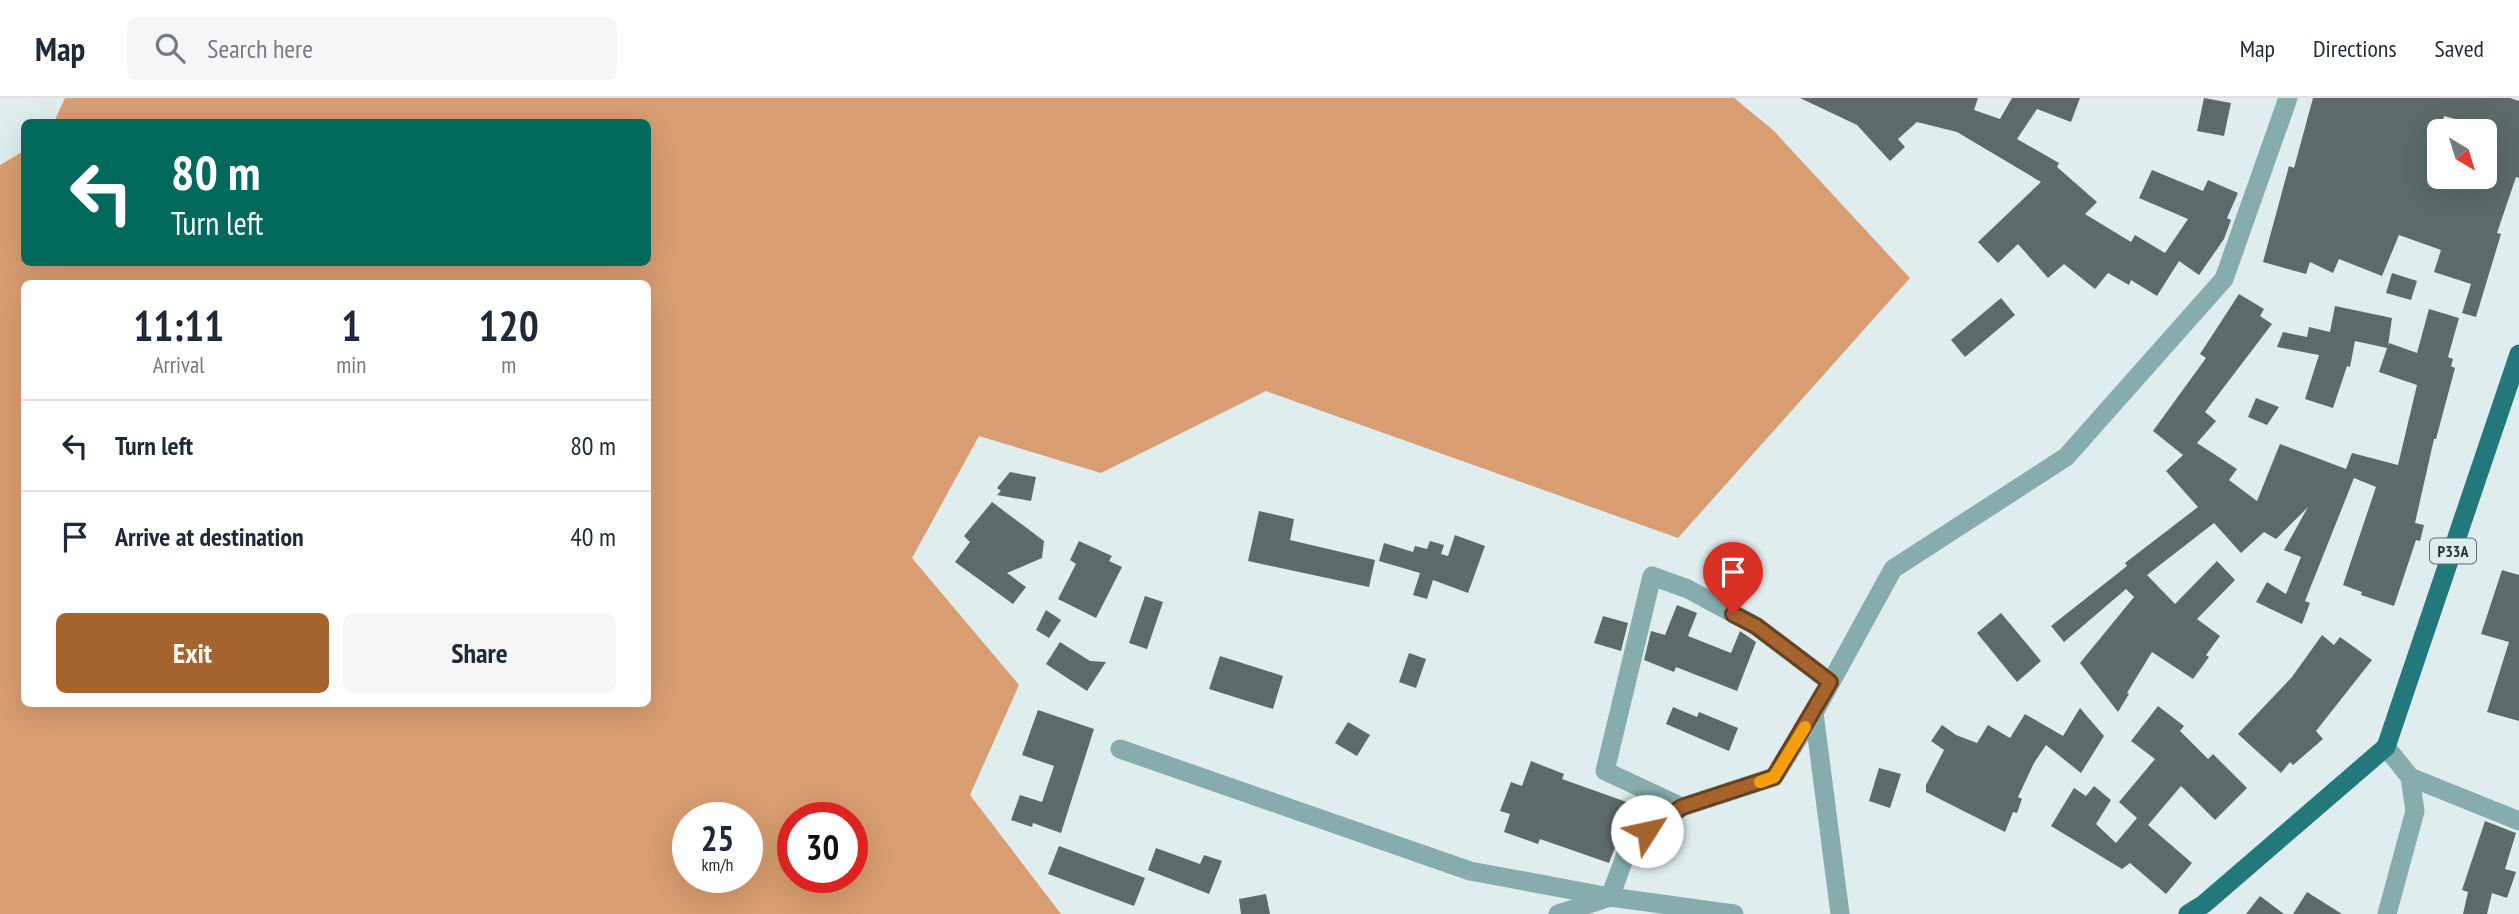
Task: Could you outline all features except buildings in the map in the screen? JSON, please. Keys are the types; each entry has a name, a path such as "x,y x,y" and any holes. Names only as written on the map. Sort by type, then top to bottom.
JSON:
{"main road":[{"name":"P33A","path":"2386,747 2519,354"},
{"path":"2188,914 2204,904 2386,747"}],"street":[{"path":"1610,897 1630,843 1682,807 1774,777 1814,713 1893,569 2066,457 2224,279 2288,98"},
{"path":"1682,807 1605,771 1652,576 1688,589 1756,626 1830,682"},
{"path":"1814,713 1840,914"},
{"path":"2386,747 2410,777 2519,821"},
{"path":"1120,749 1470,871 1610,897 1734,914"},
{"path":"2387,914 2415,811 2410,777"},
{"path":"1558,914 1610,897"}],"shaded area":[{"path":"65,98 1734,98 1773,130 1910,278 1678,538 1266,391 1101,473 979,436 912,558 1019,685 970,795 1061,914 0,914 0,165 21,153 21,266 651,266 651,119 55,119"}],"slow traffic":[{"path":"1760,782 1774,777 1805,727"}],"route":[{"path":"1647,831 1682,807 1774,777 1830,682 1756,626 1733,614"}]}
